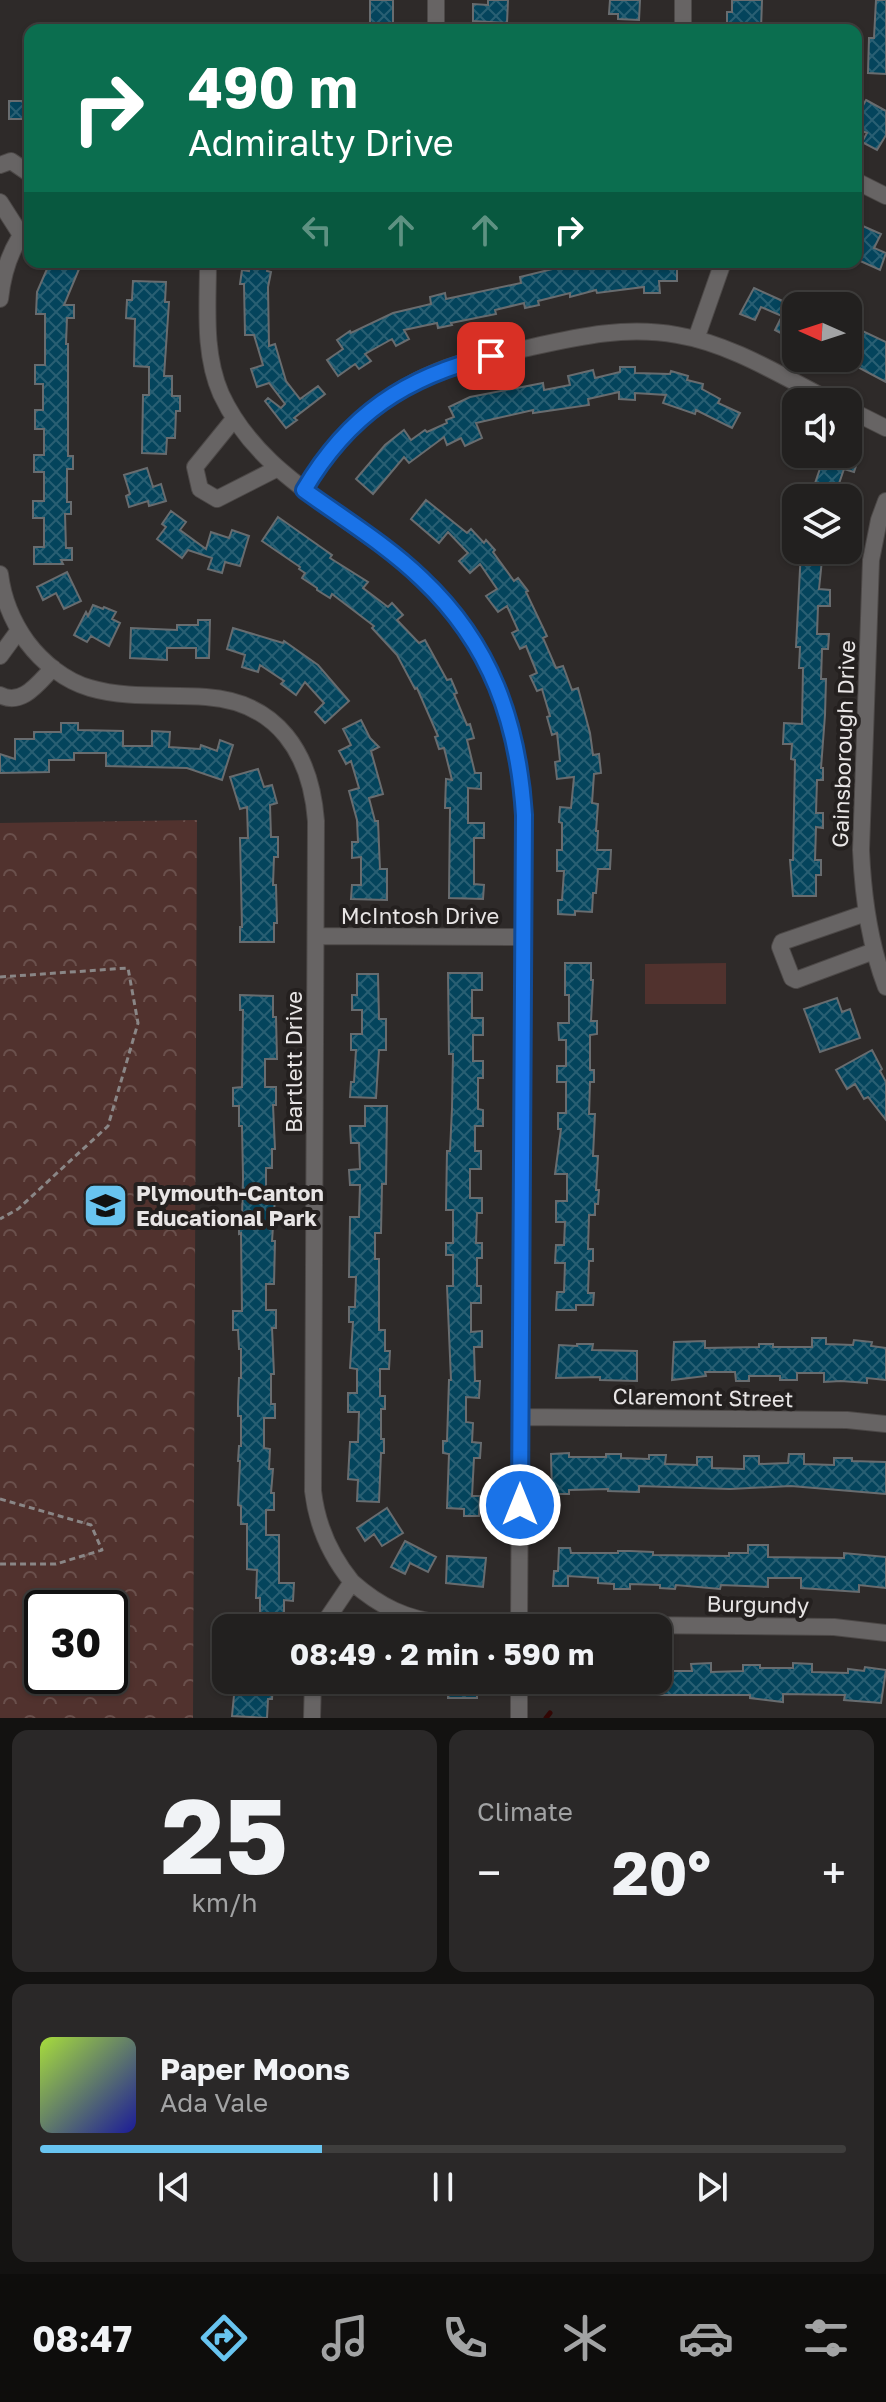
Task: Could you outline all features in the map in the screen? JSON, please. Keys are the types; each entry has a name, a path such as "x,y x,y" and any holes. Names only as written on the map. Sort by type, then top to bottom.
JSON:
{"street":[{"path":"436,0 436,24"},
{"path":"683,0 683,24"},
{"path":"0,165 11,161 24,170"},
{"path":"862,184 886,196"},
{"path":"0,202 24,228"},
{"path":"0,299 5,269 24,234"},
{"path":"208,268 207,331 211,360 221,393 234,419 276,469 424,580 459,621 491,673 511,723 521,776 524,815 519,1614"},
{"path":"696,339 721,268"},
{"path":"304,490 327,454 360,419 393,394 436,372 462,363 596,333 651,331 696,339 732,352 805,388"},
{"path":"862,416 886,428"},
{"path":"234,419 195,467 200,489 217,499 276,469"},
{"name":"Gainsborough Drive","path":"886,501 871,560 861,850 867,917 886,987"},
{"name":"Bartlett Drive","path":"0,574 8,609 19,630 34,651 73,681 119,694 207,697 229,701 259,713 284,733 304,763 314,799 316,936 313,1491 327,1545 352,1582"},
{"path":"0,656 19,630"},
{"path":"0,695 13,700 20,697 53,668"},
{"path":"874,951 796,980 792,978 780,947 782,942 867,917 886,918"},
{"name":"McIntosh Drive","path":"316,936 523,937"},
{"name":"Claremont Street","path":"520,1417 847,1420 886,1424"},
{"path":"330,1614 352,1582"},
{"name":"Burgundy","path":"352,1582 382,1605 403,1614"},
{"name":"Burgundy","path":"672,1626 834,1627 886,1633"},
{"path":"312,1718 313,1694"},
{"path":"519,1694 519,1718"}],"path":[{"path":"0,977 128,968 138,1023 108,1126 18,1209 0,1219"},
{"path":"0,1499 91,1525 102,1550 56,1564 0,1564"}],"green space":[{"name":"Plymouth-Canton Educational Park","path":"197,820 193,1718 0,1718 0,823"},
{"path":"726,963 726,1004 645,1004 645,964"}],"building":[{"path":"370,0 393,0 393,24 370,24"},
{"path":"488,0 508,0 507,23 473,21 473,4 488,5"},
{"path":"610,0 640,0 639,20 618,19 618,14 609,14"},
{"path":"732,0 762,0 761,24 727,24 727,12 732,12"},
{"path":"876,0 886,0 886,74 868,73 869,38 874,38"},
{"path":"866,100 886,111 886,135 877,150 862,142 867,133 862,131 862,107"},
{"path":"9,101 24,101 24,119 9,119"},
{"path":"862,226 881,234 874,248 886,253 880,270 862,262"},
{"path":"47,268 79,268 64,305 74,305 74,318 67,318 66,344 68,456 73,456 73,469 67,469 67,502 71,502 71,514 65,514 66,548 72,548 72,560 61,560 63,564 34,564 34,547 44,547 44,518 33,518 33,501 44,501 44,472 34,472 34,455 44,455 44,429 35,429 35,410 43,410 43,384 35,384 35,365 45,365 45,314 36,314 37,292"},
{"path":"249,268 267,268 271,272 268,287 269,346 275,344 286,381 300,399 318,386 325,394 286,428 265,401 268,398 281,408 285,404 269,383 257,387 251,369 263,365 254,335 245,335 244,284 240,284 242,270 249,271"},
{"path":"557,268 677,268 677,281 659,281 660,293 644,293 644,287 597,293 596,290 570,297 570,293 538,301 539,305 525,308 524,303 452,325 438,328 437,323 404,330 409,339 396,346 392,339 365,354 371,361 359,369 355,364 338,376 327,360 343,349 337,340 350,331 393,313 431,304 430,297 445,293 446,299 521,283 520,277"},
{"path":"133,281 166,282 165,302 169,302 164,376 172,376 172,396 180,396 180,411 176,411 175,438 167,438 166,454 142,453 143,395 149,395 149,367 134,366 135,319 126,318 127,300 132,300"},
{"path":"754,288 782,301 782,316 761,307 755,320 740,314"},
{"path":"782,316 782,334 775,330"},
{"path":"862,331 886,342 886,382 862,369"},
{"path":"620,367 635,367 635,373 670,374 671,371 688,376 687,380 703,384 702,389 720,399 718,403 740,413 732,428 696,410 695,414 663,403 666,395 635,393 635,400 619,399 619,392 588,399 589,405 533,413 533,410 476,423 482,438 465,446 461,438 447,445 444,437 409,463 404,457 373,494 356,479 385,445 404,430 411,440 425,430 427,432 447,423 446,420 454,417 449,407 470,397 543,383 544,390 570,385 568,376 593,370 595,378 620,372"},
{"path":"147,468 153,487 161,484 166,501 149,506 148,501 129,507 126,496 130,494 124,475"},
{"path":"820,468 855,468 854,472 844,469 839,484 815,484"},
{"path":"426,500 467,533 471,529 484,543 486,540 514,581 518,578 528,591 547,636 543,638 556,668 563,666 572,690 578,688 593,755 599,754 601,773 594,774 592,803 598,804 597,850 611,850 610,869 598,869 592,912 558,914 564,871 557,871 557,850 562,850 560,807 571,808 574,777 557,779 555,762 560,761 557,733 552,735 542,689 537,691 530,676 537,673 526,646 520,649 512,633 518,630 507,606 498,612 486,596 497,589 480,564 470,573 459,561 468,553 448,532 439,543 411,519"},
{"path":"171,511 186,522 180,530 206,549 211,532 229,538 232,530 249,536 240,566 225,562 222,573 208,569 212,558 188,550 182,558 157,539 166,527 162,524"},
{"path":"278,517 332,555 330,558 368,582 363,588 388,607 392,603 403,615 397,620 419,643 425,640 447,680 451,679 457,693 454,694 474,738 467,740 475,773 481,773 481,789 468,788 468,823 484,823 484,838 474,838 474,884 484,885 483,899 449,898 450,808 445,808 446,779 452,780 444,748 439,749 435,737 438,736 417,688 397,655 372,628 374,626 332,594 330,598 317,590 302,578 305,573 300,567 262,541"},
{"path":"800,564 822,564 819,589 830,590 830,606 818,606 817,634 829,634 828,649 822,649 821,679 826,679 823,780 817,780 816,813 823,813 823,828 816,827 815,860 821,860 821,875 816,875 816,896 793,896 790,860 793,860 795,760 791,759 792,744 783,744 784,723 802,724 803,668 799,668 800,647 796,647"},
{"path":"67,572 81,601 64,609 56,593 43,600 37,587"},
{"path":"93,605 116,612 112,619 120,623 109,646 91,636 87,642 74,635"},
{"path":"198,620 210,620 209,658 196,658 196,648 167,648 167,660 130,658 131,628 177,630 177,625 198,625"},
{"path":"233,628 284,641 318,665 349,701 325,723 315,712 324,703 305,682 296,695 281,684 284,681 260,665 258,672 242,667 245,655 227,649"},
{"path":"361,720 370,738 379,747 371,751 383,794 369,798 375,821 378,821 380,869 387,869 387,900 351,899 352,885 361,885 361,857 352,858 352,842 358,842 357,820 349,791 359,788 351,761 346,764 339,751 351,745 343,729"},
{"path":"61,723 78,723 78,730 123,731 123,746 152,746 152,731 170,732 169,747 200,749 201,745 217,751 220,740 233,745 222,780 187,768 106,766 106,753 74,753 74,760 49,760 49,772 0,773 0,754 15,759 15,739 34,739 34,732 61,732"},
{"path":"258,769 264,787 272,785 277,803 270,805 271,837 278,837 273,885 276,885 277,923 274,923 274,942 240,942 240,838 248,838 247,807 240,809 230,777"},
{"path":"565,963 591,963 591,1021 597,1021 597,1034 590,1035 590,1070 594,1070 594,1082 590,1082 589,1114 595,1114 593,1156 598,1156 596,1190 599,1190 595,1215 589,1215 588,1249 593,1249 593,1261 589,1261 588,1293 594,1293 593,1305 576,1305 576,1310 556,1310 557,1292 564,1292 565,1263 555,1263 556,1245 564,1245 565,1222 556,1222 556,1201 567,1201 567,1174 555,1174 561,1129 558,1129 558,1113 566,1113 566,1082 557,1082 557,1066 566,1066 566,1040 559,1040 558,1023 569,1023"},
{"path":"448,973 482,973 482,990 472,990 472,1018 483,1018 483,1035 473,1035 473,1061 483,1061 483,1078 478,1078 478,1109 483,1110 483,1126 475,1126 475,1151 481,1151 481,1169 470,1169 470,1198 482,1198 482,1213 477,1213 476,1243 482,1243 482,1258 477,1258 477,1286 481,1286 481,1303 471,1303 471,1332 482,1331 482,1347 474,1347 475,1381 480,1381 479,1398 466,1397 466,1422 473,1423 472,1442 481,1443 480,1458 474,1458 472,1496 480,1496 479,1516 464,1516 464,1509 447,1508 449,1454 443,1453 443,1441 447,1441 451,1380 447,1286 453,1286 453,1255 446,1255 446,1243 453,1243 453,1210 446,1210 453,1054 449,1054"},
{"path":"357,974 378,974 379,1019 386,1019 386,1050 379,1050 376,1098 350,1097 356,1050 351,1050 351,1034 362,1034 362,1010 352,1010 352,995 357,995"},
{"path":"240,995 273,996 277,1059 265,1059 265,1087 276,1087 276,1105 273,1105 275,1149 272,1149 272,1168 266,1168 266,1198 275,1198 272,1241 275,1241 274,1284 266,1284 266,1310 276,1310 276,1328 272,1328 274,1374 271,1374 271,1404 275,1404 275,1418 264,1418 264,1448 270,1449 269,1469 273,1469 271,1493 274,1493 274,1510 266,1510 266,1535 279,1535 279,1583 294,1583 293,1601 284,1600 284,1614 260,1614 260,1598 256,1598 257,1570 247,1569 247,1524 241,1524 241,1506 238,1505 241,1349 238,1330 233,1330 233,1311 242,1311 239,1219 242,1219 243,1178 242,1126 239,1126 239,1106 233,1106 233,1088 242,1087 243,1010 240,1010"},
{"path":"837,998 842,1012 850,1009 860,1038 820,1052 804,1009"},
{"path":"872,1050 886,1082 886,1120 868,1097 864,1099 855,1084 847,1089 836,1070"},
{"path":"365,1106 387,1106 386,1184 382,1184 381,1233 375,1233 375,1259 379,1259 379,1330 385,1330 385,1351 390,1351 389,1369 380,1369 380,1396 385,1396 385,1409 381,1409 384,1453 381,1453 379,1502 357,1501 358,1480 348,1479 350,1442 358,1442 359,1412 348,1412 348,1393 357,1393 357,1369 350,1368 353,1322 349,1322 349,1307 355,1307 356,1277 349,1277 350,1217 359,1217 360,1185 350,1185 349,1170 360,1169 359,1143 351,1143 350,1126 365,1126"},
{"path":"812,1338 826,1338 826,1344 853,1345 854,1340 872,1342 871,1346 886,1348 886,1380 867,1378 867,1383 824,1382 824,1373 797,1373 797,1380 780,1380 780,1376 749,1376 749,1381 736,1381 735,1372 705,1372 706,1376 672,1380 674,1342 705,1341 705,1348 759,1347 759,1344 812,1347"},
{"path":"593,1344 592,1350 637,1351 637,1381 600,1380 600,1377 556,1378 559,1345"},
{"path":"569,1453 569,1457 621,1454 621,1458 649,1459 649,1455 666,1455 665,1464 697,1465 697,1457 712,1457 712,1468 744,1469 744,1456 759,1456 759,1464 788,1463 789,1454 804,1454 804,1464 834,1465 834,1458 886,1462 886,1494 791,1486 730,1489 639,1486 639,1492 608,1489 569,1490 569,1494 552,1494 551,1454"},
{"path":"387,1508 403,1533 382,1546 374,1534 365,1541 357,1528"},
{"path":"405,1541 436,1557 428,1572 410,1563 405,1574 391,1567"},
{"path":"748,1545 768,1545 768,1557 844,1558 844,1553 886,1557 886,1588 859,1585 859,1592 801,1588 801,1578 768,1578 768,1587 721,1585 720,1589 676,1585 675,1589 630,1584 630,1589 614,1589 614,1584 598,1583 598,1578 568,1576 568,1586 553,1586 554,1571 558,1571 559,1548 570,1548 571,1553 630,1551 653,1552 653,1555 729,1556 729,1553 748,1553"},
{"path":"447,1556 486,1558 483,1587 446,1583"},
{"path":"711,1663 711,1672 743,1671 743,1665 793,1668 793,1663 812,1664 812,1672 848,1673 848,1669 864,1671 865,1667 886,1670 881,1703 844,1700 845,1695 783,1694 783,1702 750,1698 750,1695 554,1695 672,1694 672,1671 692,1671 691,1664"},
{"path":"234,1694 272,1694 272,1699 268,1699 267,1718 232,1716"},
{"path":"448,1694 477,1694 477,1698 448,1698"}],"waterway":[{"path":"546,1718 550,1713"}],"place":[{"name":"Plymouth-Canton Educational Park","path":"105,1205"}],"route":[{"path":"491,356 436,372 375,406 327,454 304,490 412,570 445,603 477,646 491,673 511,723 518,753 524,815 520,1505"}]}
